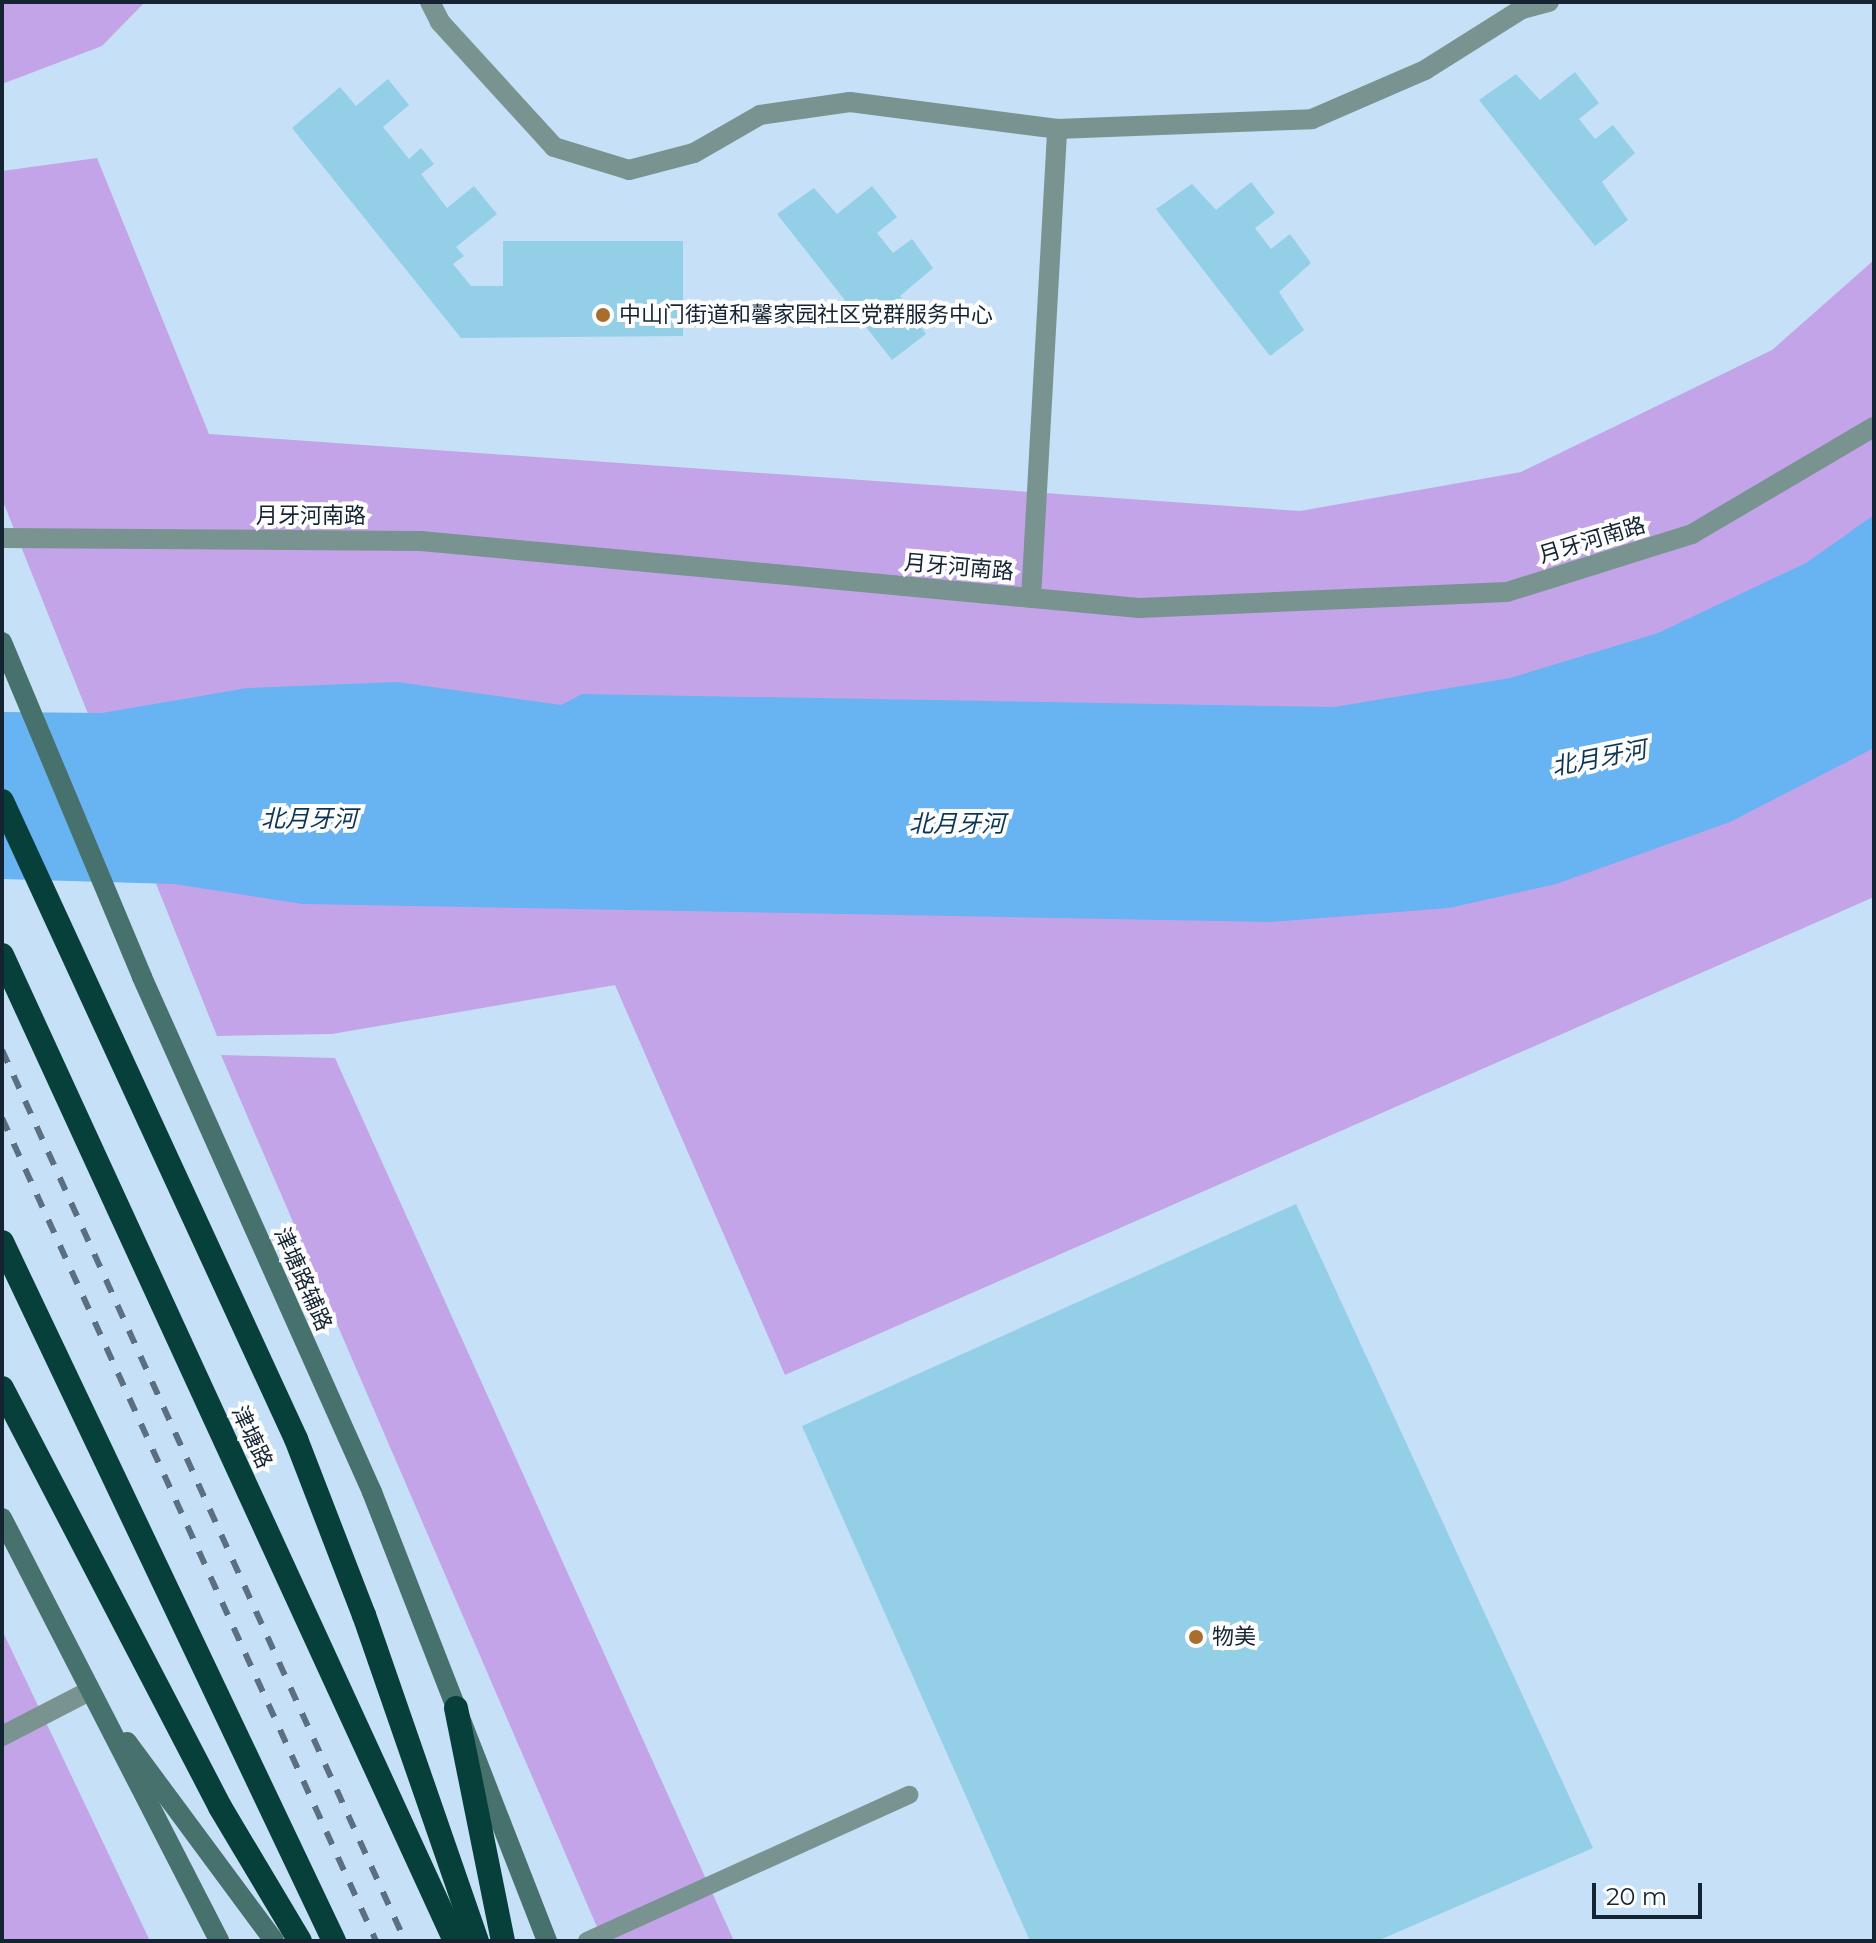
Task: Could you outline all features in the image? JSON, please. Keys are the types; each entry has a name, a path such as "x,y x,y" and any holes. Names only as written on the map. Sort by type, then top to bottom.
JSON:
{"highway":[{"path":"2,801 234,1298 296,1439 364,1615 477,1941"},
{"name":"津塘路","path":"2,956 455,1941"},
{"path":"2,1242 334,1941"},
{"path":"6,1397 220,1807 300,1941"},
{"path":"456,1708 503,1941"}],"street":[{"path":"430,2 440,22 554,147 629,170 694,153 760,115 850,102 1057,129 1312,119 1425,70 1522,9 1549,2"},
{"path":"1031,598 1057,129"},
{"name":"月牙河南路","path":"2,538 421,541 1139,608 1507,592 1692,534 1874,427"},
{"name":"津塘路辅路","path":"2,642 112,907 372,1492 547,1941"},
{"path":"2,1518 219,1941"},
{"path":"2,1736 89,1691"},
{"path":"89,1691 274,1941"}],"lane":[{"path":"587,1941 909,1795"}],"shaded area":[{"path":"2,2 145,2 102,46 2,84"},
{"path":"97,158 209,434 1300,511 1521,472 1772,350 1874,260 1874,897 785,1375 615,985 332,1034 217,1036 2,499 2,171"},
{"path":"221,1055 335,1058 734,1941 603,1941"},
{"path":"2,1630 150,1941 2,1941"}],"water":[{"name":"北月牙河","path":"1874,515 1874,748 1730,822 1556,884 1449,908 1271,922 303,904 174,884 2,879 2,712 102,713 247,688 397,682 561,705 582,694 1334,707 1510,678 1658,633 1806,563"}],"building":[{"path":"1575,72 1599,103 1579,119 1595,139 1613,125 1635,153 1602,182 1628,220 1595,246 1479,100 1516,74 1540,100"},
{"path":"388,79 409,105 383,127 409,159 421,148 434,164 421,174 447,208 474,186 497,214 456,247 464,256 453,264 471,286 503,286 503,241 683,241 683,336 461,338 292,128 340,87 356,106"},
{"path":"1251,182 1275,213 1255,228 1271,249 1290,234 1311,263 1279,292 1304,330 1270,356 1156,209 1192,184 1216,210"},
{"path":"872,186 897,217 877,233 893,253 912,239 933,268 900,296 926,334 892,360 777,214 814,188 837,214"},
{"name":"物美","path":"1296,1204 1593,1848 1377,1941 1030,1941 802,1426"}],"railway":[{"path":"2,1050 405,1941"},
{"path":"2,1118 376,1941"}],"place":[{"name":"中山门街道和馨家园社区党群服务中心","path":"603,315"},
{"name":"物美","path":"1196,1637"}]}
